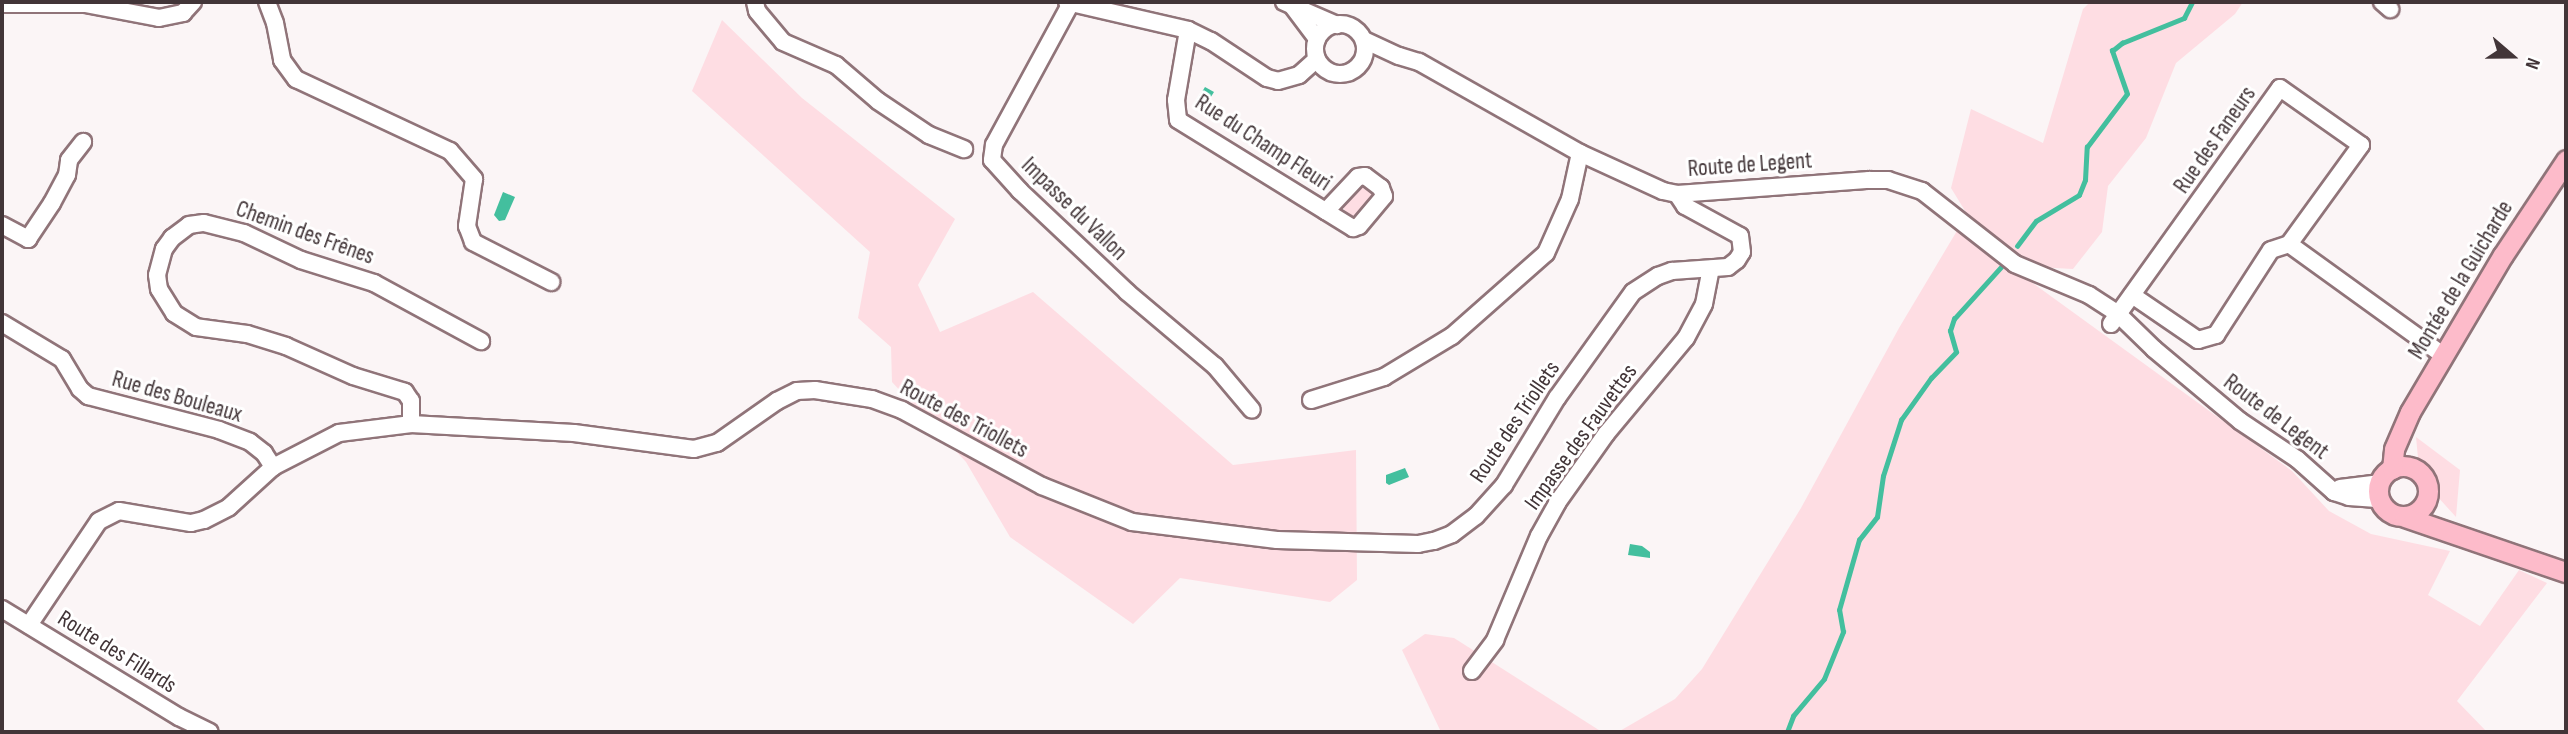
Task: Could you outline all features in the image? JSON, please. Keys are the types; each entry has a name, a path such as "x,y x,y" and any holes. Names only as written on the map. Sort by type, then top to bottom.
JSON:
{"main road":[{"name":"Montée de la Guicharde","path":"2383,484 2410,412 2566,160"},
{"path":"2403,429 2413,468"},
{"path":"2457,532 2427,499 2426,480 2413,468 2404,464 2383,484 2386,511 2457,532 2566,572"},
{"path":"2405,517 2415,514 2427,499"}],"street":[{"path":"2,4 85,4 159,18 183,13 193,2"},
{"path":"267,2 275,23 282,60 296,79 450,151 474,179 467,226 473,242 551,282"},
{"path":"755,2 757,11 783,42 836,65 878,101 929,135 964,149"},
{"path":"1069,3 1188,30 1211,41 1267,78 1278,81 1299,75 1347,74 1359,66 1399,56"},
{"name":"Impasse du Vallon","path":"1069,3 994,145 992,160 1020,191 1127,292 1216,366 1252,410"},
{"path":"1289,4 1337,25 1353,28 1364,40 1365,53 1359,66"},
{"path":"1289,4 1317,39 1317,59 1333,74"},
{"path":"1317,39 1330,26 1337,25"},
{"name":"Rue du Champ Fleuri","path":"1188,30 1176,100 1178,120 1326,211"},
{"name":"Route de Legent","path":"1364,40 1419,62 1580,153 1663,191 1677,194 1888,180 1922,191 2015,264 2089,295 2240,421 2297,459 2334,492 2349,497 2383,484"},
{"path":"1299,75 1317,59"},
{"name":"Rue des Faneurs","path":"2115,319 2132,295 2280,88 2361,145 2289,244 2272,250 2216,335 2199,340 2132,295"},
{"path":"2,225 28,239 67,175 69,160 83,142"},
{"path":"1311,400 1384,377 1452,336 1546,253 1570,199 1580,153"},
{"name":"Route des Triollets","path":"29,625 99,521 119,511 191,523 204,520 229,507 273,467 338,433 411,424 574,433 694,449 717,443 776,401 797,391 839,392 902,410 1042,486 1132,522 1277,540 1418,544 1452,534 1488,504 1633,292 1658,276 1672,271 1712,270 1728,267 1737,260 1741,252 1740,236 1685,206 1677,194"},
{"name":"Chemin des Frênes","path":"411,424 411,401 405,392 353,376 286,345 247,334 196,327 174,313 159,289 158,275 164,249 172,238 189,225 204,223 244,233 302,260 374,283 481,341"},
{"path":"2289,244 2444,355"},
{"name":"Impasse des Fauvettes","path":"1472,671 1495,640 1539,536 1557,503 1606,434 1686,338 1704,304 1712,270"},
{"name":"Rue des Bouleaux","path":"2,323 62,359 80,389 88,396 219,430 250,442 264,453 273,467"},
{"name":"Route des Fillards","path":"2,610 179,717 209,732"}],"shaded area":[{"path":"2090,2 2243,2 2235,14 2176,63 2146,138 2108,186 2102,232 2073,269 2038,267 2030,281 2292,471 2329,511 2371,534 2450,551 2428,595 2480,626 2519,570 2547,583 2457,701 2487,732 1618,732 1675,699 1702,669 1801,508 1899,328 1967,214 1951,188 1971,109 2043,143 2083,9"},
{"path":"722,20 802,98 955,219 918,285 940,332 1033,292 1233,465 1356,450 1357,580 1330,602 1180,578 1133,624 1010,537 966,462 892,382 891,347 858,318 870,252 692,91"},
{"path":"1205,87 1214,92 1204,108 1199,109 1195,103"},
{"path":"1362,186 1370,187 1375,198 1354,219 1347,217 1342,204"},
{"path":"503,192 515,197 505,220 499,221 494,215"},
{"path":"2416,437 2460,470 2456,517 2436,495 2432,478 2418,458"},
{"path":"1405,468 1409,477 1389,485 1386,483 1386,475"},
{"path":"1630,544 1642,546 1650,552 1650,558 1628,555"},
{"path":"1425,634 1454,638 1602,732 1441,732 1402,650"}],"waterway":[{"path":"2017,246 2036,221 2079,195 2085,180 2087,147 2127,94 2112,51 2122,43 2184,18 2192,2"},
{"path":"1787,732 1793,716 1824,679 1843,632 1839,610 1859,540 1877,517 1883,476 1901,420 1931,378 1956,352 1950,331 1954,319 2001,267"}]}
